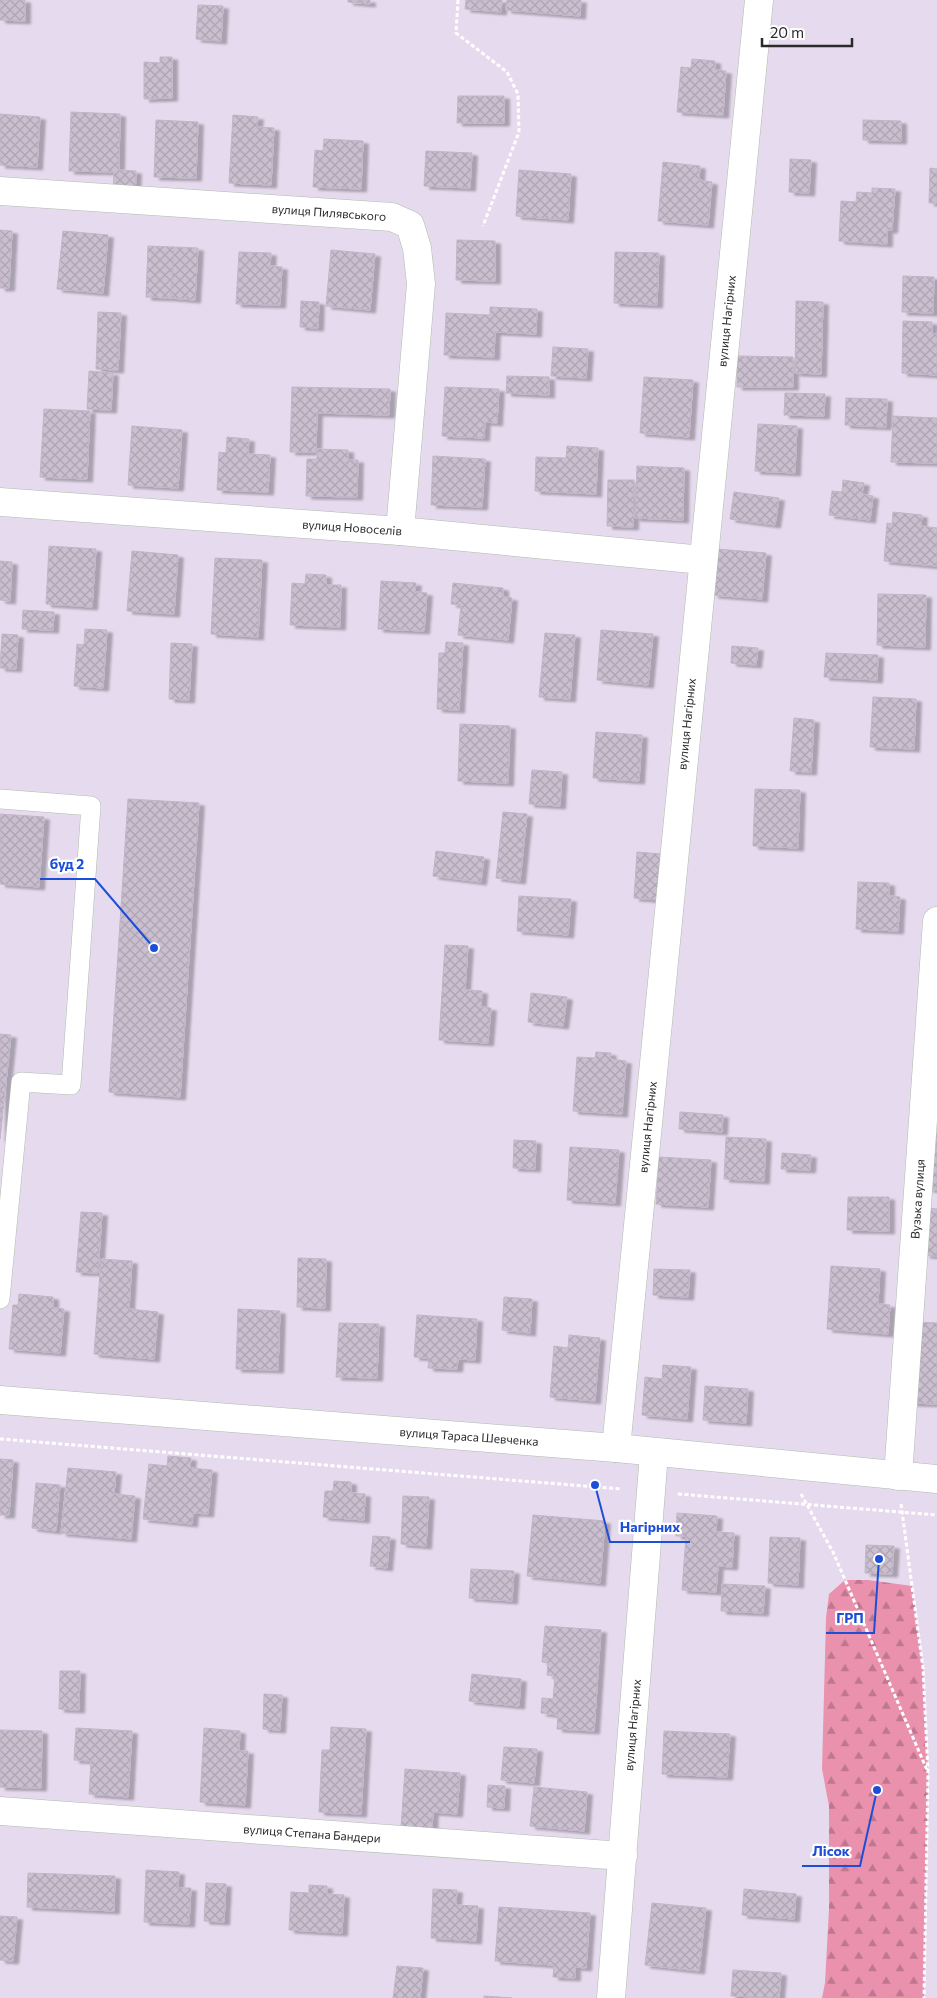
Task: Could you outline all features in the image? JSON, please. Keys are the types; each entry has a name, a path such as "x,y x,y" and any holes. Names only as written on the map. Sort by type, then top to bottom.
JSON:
{"street":[{"name":"вулиця Нагірних","path":"616,1448 759,0"},
{"name":"вулиця Пилявського","path":"0,191 392,217 410,226 417,248 420,284 400,531"},
{"name":"вулиця Новоселів","path":"0,502 400,531 704,560"},
{"name":"Вузька вулиця","path":"898,1476 937,921"},
{"name":"вулиця Тараса Шевченка","path":"0,1400 616,1448 937,1479"},
{"name":"вулиця Нагірних","path":"611,1998 654,1453"},
{"name":"вулиця Степана Бандери","path":"0,1811 623,1856"}],"lane":[{"path":"0,799 91,806 72,1085 21,1082 0,1299"}],"path":[{"path":"458,0 456,33 507,72 518,94 519,132 483,226"},
{"path":"0,1440 937,1515"},
{"path":"789,1466 805,1504 833,1552 928,1773"},
{"path":"898,1476 923,1668 928,1773 924,1998"}],"green space":[{"path":"845,1580 868,1580 912,1586 923,1668 928,1773 924,1998 822,1998 825,1983 829,1909 829,1806 822,1769 826,1618 829,1594"}],"building":[{"path":"0,0 25,0 25,21 0,20"},
{"path":"348,0 370,0 370,4 348,2"},
{"path":"466,0 502,0 501,12 465,9"},
{"path":"507,0 581,0 580,16 506,10"},
{"path":"198,5 223,6 221,41 196,39"},
{"path":"160,57 172,57 172,98 144,99 144,62 160,63"},
{"path":"692,59 715,61 715,70 726,71 723,115 677,112 681,67 691,68"},
{"path":"458,96 504,96 504,123 457,123"},
{"path":"71,112 120,114 119,170 136,171 135,198 113,197 114,172 69,171"},
{"path":"0,114 40,117 37,167 0,165"},
{"path":"233,115 258,117 257,127 274,128 271,185 229,183"},
{"path":"156,120 198,122 196,178 154,177"},
{"path":"863,120 901,121 901,141 863,140"},
{"path":"324,139 363,141 361,189 313,187 315,150 323,151"},
{"path":"426,151 472,153 470,188 424,186"},
{"path":"790,159 811,160 809,193 789,192"},
{"path":"663,162 700,166 699,180 712,182 708,225 658,221"},
{"path":"930,168 937,169 937,203 929,203"},
{"path":"519,170 571,174 568,220 516,216"},
{"path":"872,188 895,189 892,230 887,230 887,244 839,241 841,201 856,202 857,192 872,193"},
{"path":"0,230 12,231 9,288 0,288"},
{"path":"63,231 108,235 103,293 57,289"},
{"path":"457,240 495,241 495,281 456,280"},
{"path":"148,246 174,247 171,298 146,297"},
{"path":"174,247 198,248 195,300 171,298"},
{"path":"331,250 375,254 370,310 326,306"},
{"path":"239,252 271,253 270,266 282,267 280,305 236,304"},
{"path":"615,252 659,253 657,305 614,303"},
{"path":"903,276 934,277 933,313 902,312"},
{"path":"301,301 319,302 318,328 300,327"},
{"path":"796,301 823,302 821,374 795,373"},
{"path":"490,307 537,309 536,334 495,332 494,357 444,355 446,313 490,315"},
{"path":"98,312 121,313 118,370 96,369"},
{"path":"903,321 932,322 932,334 937,334 937,375 902,373"},
{"path":"553,347 588,349 586,378 551,376"},
{"path":"737,356 793,357 793,387 737,387"},
{"path":"89,371 113,373 111,410 87,409"},
{"path":"507,376 549,377 549,395 506,393"},
{"path":"644,377 693,380 689,437 640,433"},
{"path":"292,387 390,389 389,415 317,413 316,452 290,452"},
{"path":"445,387 499,389 497,423 485,422 484,438 442,436"},
{"path":"785,393 825,394 824,416 784,415"},
{"path":"846,398 887,399 886,427 845,425"},
{"path":"44,409 90,411 87,479 40,477"},
{"path":"893,416 937,418 937,463 891,462"},
{"path":"758,424 797,426 795,473 755,471"},
{"path":"132,426 182,430 178,488 128,485"},
{"path":"227,437 249,439 248,454 270,455 268,492 217,490 219,452 226,453"},
{"path":"567,446 598,448 596,494 535,491 536,457 566,458"},
{"path":"317,449 348,450 348,460 358,460 357,497 306,496 307,459 317,459"},
{"path":"433,456 485,459 482,507 431,505"},
{"path":"637,466 684,468 683,520 635,518"},
{"path":"608,480 634,480 633,527 607,526"},
{"path":"843,480 864,483 862,494 873,496 870,520 829,515 832,491 842,492"},
{"path":"734,492 779,498 775,525 730,519"},
{"path":"893,512 922,515 921,526 937,528 937,566 884,561 887,523 892,524"},
{"path":"49,546 96,549 92,607 46,604"},
{"path":"717,549 766,553 762,599 713,595"},
{"path":"132,551 178,555 174,614 127,611"},
{"path":"215,558 262,560 258,637 211,634"},
{"path":"0,561 12,562 10,601 0,600"},
{"path":"306,574 326,575 326,585 341,585 340,627 290,625 292,583 305,584"},
{"path":"381,581 416,583 415,592 427,593 424,631 378,629"},
{"path":"453,583 503,588 503,597 512,598 508,640 458,635 461,605 451,604"},
{"path":"878,594 926,595 925,647 877,645"},
{"path":"23,610 54,612 53,630 22,629"},
{"path":"85,629 107,630 103,688 74,686 77,644 84,645"},
{"path":"601,630 653,634 648,685 597,680"},
{"path":"545,633 575,635 570,699 539,697"},
{"path":"2,634 18,635 16,669 0,668"},
{"path":"446,642 463,643 459,710 437,709 439,653 445,653"},
{"path":"171,643 192,644 189,700 169,699"},
{"path":"732,646 758,648 756,665 731,663"},
{"path":"826,653 878,655 877,680 824,677"},
{"path":"873,697 916,699 914,749 870,747"},
{"path":"794,718 814,720 811,772 790,771"},
{"path":"460,724 510,726 508,783 458,781"},
{"path":"596,732 642,735 639,781 593,778"},
{"path":"532,770 562,772 560,806 529,804"},
{"path":"755,789 800,790 798,848 753,846"},
{"path":"128,799 199,803 180,1097 109,1092"},
{"path":"503,812 527,814 520,881 496,878"},
{"path":"0,814 44,817 39,887 0,884"},
{"path":"436,851 484,857 481,882 433,876"},
{"path":"637,852 662,854 660,900 634,898"},
{"path":"858,882 889,883 889,896 900,897 898,931 856,929"},
{"path":"519,896 571,899 568,935 517,931"},
{"path":"445,945 468,946 465,990 482,991 481,1007 491,1008 488,1043 439,1040"},
{"path":"531,993 567,997 563,1026 528,1022"},
{"path":"0,1034 11,1035 0,1139"},
{"path":"596,1052 611,1053 610,1059 626,1061 622,1114 573,1111 577,1057 595,1058"},
{"path":"680,1112 723,1115 722,1132 679,1129"},
{"path":"933,1134 937,1134 937,1190 928,1189"},
{"path":"726,1137 766,1139 764,1181 724,1179"},
{"path":"514,1140 536,1141 535,1169 513,1168"},
{"path":"570,1147 619,1150 615,1203 567,1200"},
{"path":"782,1153 811,1155 810,1170 781,1169"},
{"path":"659,1157 711,1160 708,1207 656,1204"},
{"path":"848,1197 889,1197 889,1231 847,1230"},
{"path":"927,1208 937,1209 937,1256 925,1255"},
{"path":"81,1212 102,1213 98,1273 76,1272"},
{"path":"298,1258 326,1259 325,1308 297,1307"},
{"path":"101,1259 132,1261 129,1309 158,1312 154,1359 94,1354"},
{"path":"831,1266 880,1269 878,1304 890,1305 888,1334 827,1329"},
{"path":"654,1269 690,1270 688,1297 653,1295"},
{"path":"19,1294 53,1297 53,1308 64,1309 60,1353 9,1349 13,1305 18,1305"},
{"path":"504,1297 532,1299 530,1333 502,1330"},
{"path":"238,1309 280,1311 278,1370 236,1369"},
{"path":"417,1315 477,1319 475,1360 458,1359 457,1369 428,1368 429,1358 414,1357"},
{"path":"917,1322 937,1323 937,1404 912,1403"},
{"path":"339,1323 379,1324 377,1378 336,1377"},
{"path":"569,1335 600,1338 595,1401 550,1397 554,1346 568,1348"},
{"path":"663,1365 691,1367 687,1419 642,1415 645,1377 662,1379"},
{"path":"705,1386 748,1389 746,1423 703,1420"},
{"path":"168,1456 191,1458 190,1468 212,1470 208,1514 193,1513 192,1524 143,1519 149,1464 167,1466"},
{"path":"0,1459 13,1460 9,1515 0,1515"},
{"path":"68,1468 116,1472 114,1494 135,1496 131,1539 61,1533"},
{"path":"334,1481 351,1482 351,1493 365,1494 364,1520 323,1517 325,1491 333,1491"},
{"path":"36,1483 60,1485 56,1531 32,1528"},
{"path":"403,1496 429,1497 426,1546 401,1544"},
{"path":"677,1513 717,1516 716,1532 734,1533 732,1567 718,1566 716,1592 682,1590 686,1536 676,1536"},
{"path":"533,1515 605,1521 600,1583 527,1576"},
{"path":"373,1536 390,1537 387,1568 370,1566"},
{"path":"770,1537 800,1538 798,1585 768,1583"},
{"path":"866,1545 894,1546 892,1574 865,1573"},
{"path":"471,1569 514,1571 512,1601 469,1598"},
{"path":"722,1584 765,1586 763,1613 721,1611"},
{"path":"545,1626 601,1630 594,1731 557,1729 558,1715 541,1713 542,1698 553,1699 555,1676 547,1675 548,1663 542,1662"},
{"path":"60,1671 80,1671 79,1710 59,1709"},
{"path":"472,1674 521,1679 519,1706 469,1701"},
{"path":"264,1694 282,1695 280,1730 263,1729"},
{"path":"331,1727 366,1729 361,1814 319,1812 322,1750 330,1750"},
{"path":"76,1728 132,1731 128,1797 89,1794 91,1761 74,1760"},
{"path":"204,1728 240,1731 239,1751 248,1751 245,1805 200,1802"},
{"path":"0,1730 42,1731 41,1788 0,1787"},
{"path":"664,1731 730,1734 727,1777 662,1774"},
{"path":"504,1747 537,1749 534,1783 501,1780"},
{"path":"405,1769 460,1773 457,1814 433,1812 432,1830 401,1828"},
{"path":"488,1785 505,1786 504,1808 487,1807"},
{"path":"534,1787 587,1792 584,1831 530,1826"},
{"path":"146,1870 179,1872 178,1888 191,1888 189,1924 144,1922"},
{"path":"28,1873 115,1876 114,1911 27,1907"},
{"path":"206,1883 226,1884 224,1922 204,1921"},
{"path":"309,1885 327,1886 327,1894 344,1895 342,1933 289,1930 291,1892 309,1893"},
{"path":"433,1889 457,1890 456,1905 478,1906 476,1941 431,1938"},
{"path":"744,1889 796,1894 794,1919 742,1915"},
{"path":"652,1903 706,1908 699,1971 645,1965"},
{"path":"499,1907 590,1913 586,1968 575,1967 575,1978 553,1977 554,1965 495,1961"},
{"path":"0,1916 17,1917 13,1961 0,1960"},
{"path":"397,1966 423,1968 420,1998 393,1998"},
{"path":"733,1970 781,1973 779,1998 731,1996"},
{"path":"484,1996 512,1998 484,1998"}],"place":[{"name":"буд 2","path":"154,948"},
{"name":"Нагірних","path":"595,1485"},
{"name":"ГРП","path":"879,1559"},
{"name":"Лісок","path":"877,1790"}]}
